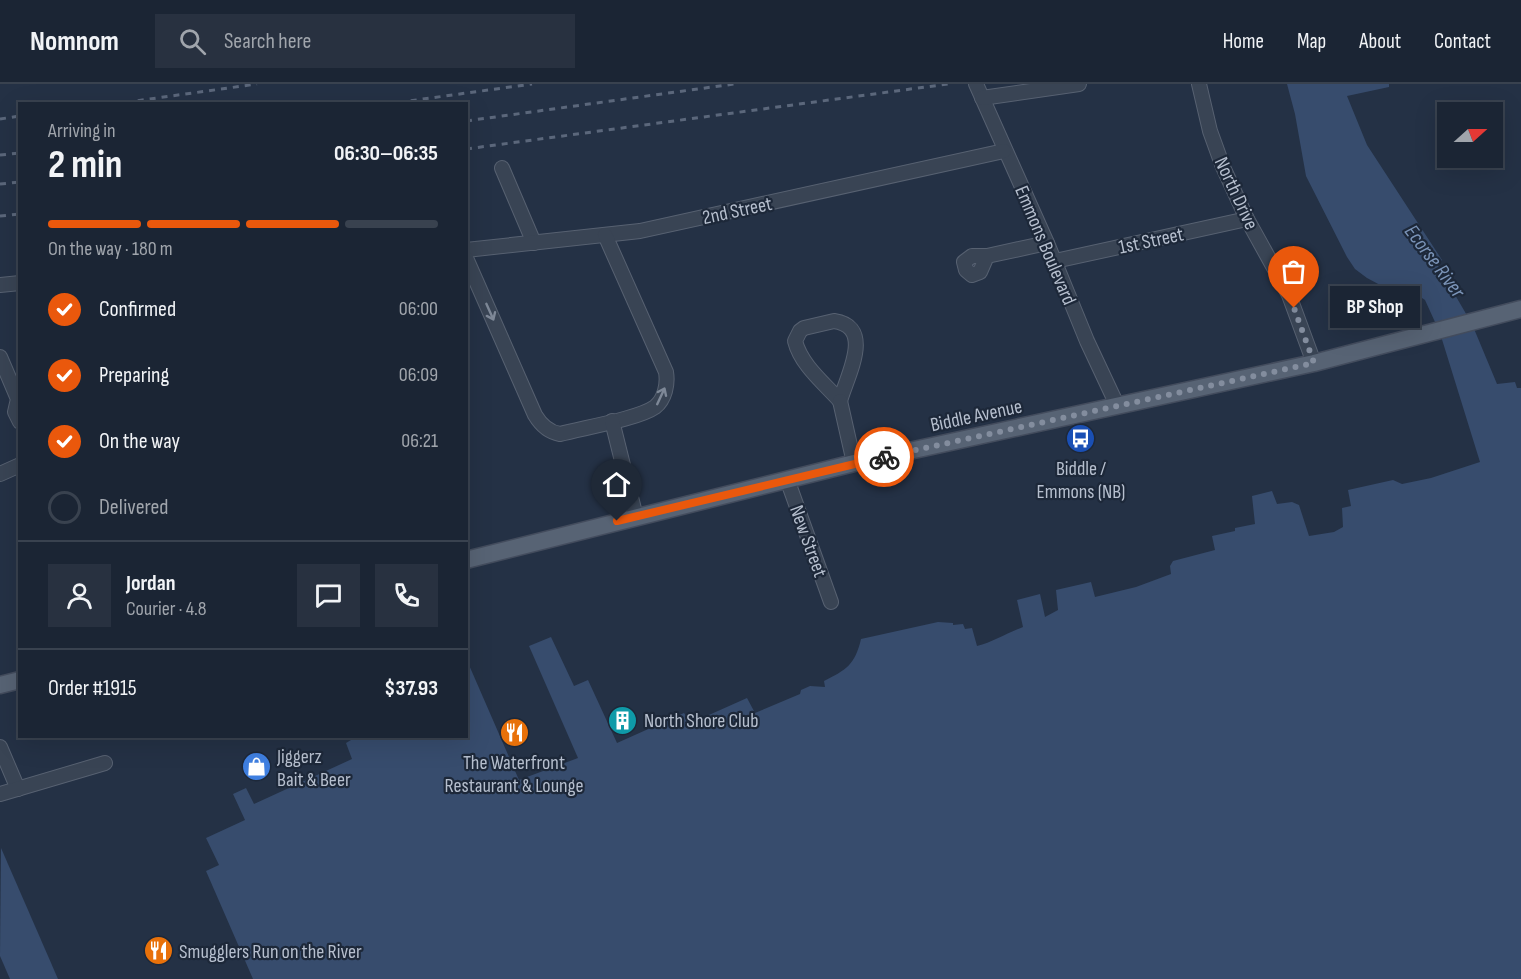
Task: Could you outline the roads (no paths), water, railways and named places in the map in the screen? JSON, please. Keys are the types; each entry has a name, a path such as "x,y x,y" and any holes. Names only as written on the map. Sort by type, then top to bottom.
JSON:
{"main road":[{"name":"Biddle Avenue","path":"468,559 786,479 1314,363 1521,309"},
{"path":"0,685 18,680"}],"street":[{"name":"Emmons Boulevard","path":"976,84 1117,405"},
{"path":"982,98 1079,84"},
{"name":"North Drive","path":"1199,84 1215,145 1232,188 1289,295 1314,363"},
{"name":"2nd Street","path":"468,250 640,231 1004,151"},
{"path":"502,168 534,243"},
{"name":"1st Street","path":"1055,261 1247,219"},
{"path":"468,262 540,422 553,433 560,434 641,414 656,406 664,394 667,378 605,235"},
{"path":"987,256 1047,243"},
{"path":"0,285 18,282"},
{"path":"840,401 855,356 855,335 851,327 844,322 834,321 804,328 795,341 798,352 840,401 854,463"},
{"path":"0,357 18,399 15,412 18,418"},
{"path":"612,421 636,517"},
{"path":"0,474 18,466"},
{"name":"New Street","path":"786,479 831,602"},
{"path":"0,747 18,789"},
{"path":"0,794 105,763"}],"water":[{"name":"Ecorse River","path":"1287,84 1389,84 1389,87 1347,96 1367,145 1442,260 1437,264 1472,324 1497,384 1515,382 1517,388 1521,388 1521,979 253,979 206,871 219,865 206,838 245,820 233,794 246,788 254,804 352,759 346,743 354,738 468,738 468,665 519,780 578,758 529,646 551,637 574,686 588,680 617,743 684,713 691,723 747,698 755,713 800,694 801,690 810,686 825,687 824,681 849,666 856,655 861,639 938,622 963,624 965,629 972,628 977,646 1023,627 1017,600 1040,594 1045,617 1058,610 1056,590 1091,582 1095,597 1136,587 1171,574 1170,566 1173,561 1215,550 1212,536 1255,524 1252,496 1272,491 1277,504 1292,502 1299,505 1309,536 1334,532 1343,527 1342,508 1351,506 1348,490 1393,480 1402,484 1431,478 1480,462 1440,333 1425,300 1419,296 1397,294 1355,269 1306,176"},
{"path":"1,848 58,979 10,979 0,956"}],"railway":[{"path":"128,102 257,84"},
{"path":"402,102 532,84"},
{"path":"468,121 734,84"},
{"path":"468,149 948,84"},
{"path":"0,119 18,116"},
{"path":"0,155 18,153"},
{"path":"0,184 18,182"},
{"path":"0,216 18,214"}],"place":[{"name":"BP Shop","path":"1294,308"},
{"name":"Biddle / Emmons (NB)","path":"1081,438"},
{"name":"North Shore Club","path":"623,720"},
{"name":"The Waterfront Restaurant & Lounge","path":"514,732"},
{"name":"Jiggerz Bait & Beer","path":"256,767"},
{"name":"Smugglers Run on the River","path":"158,951"}]}
